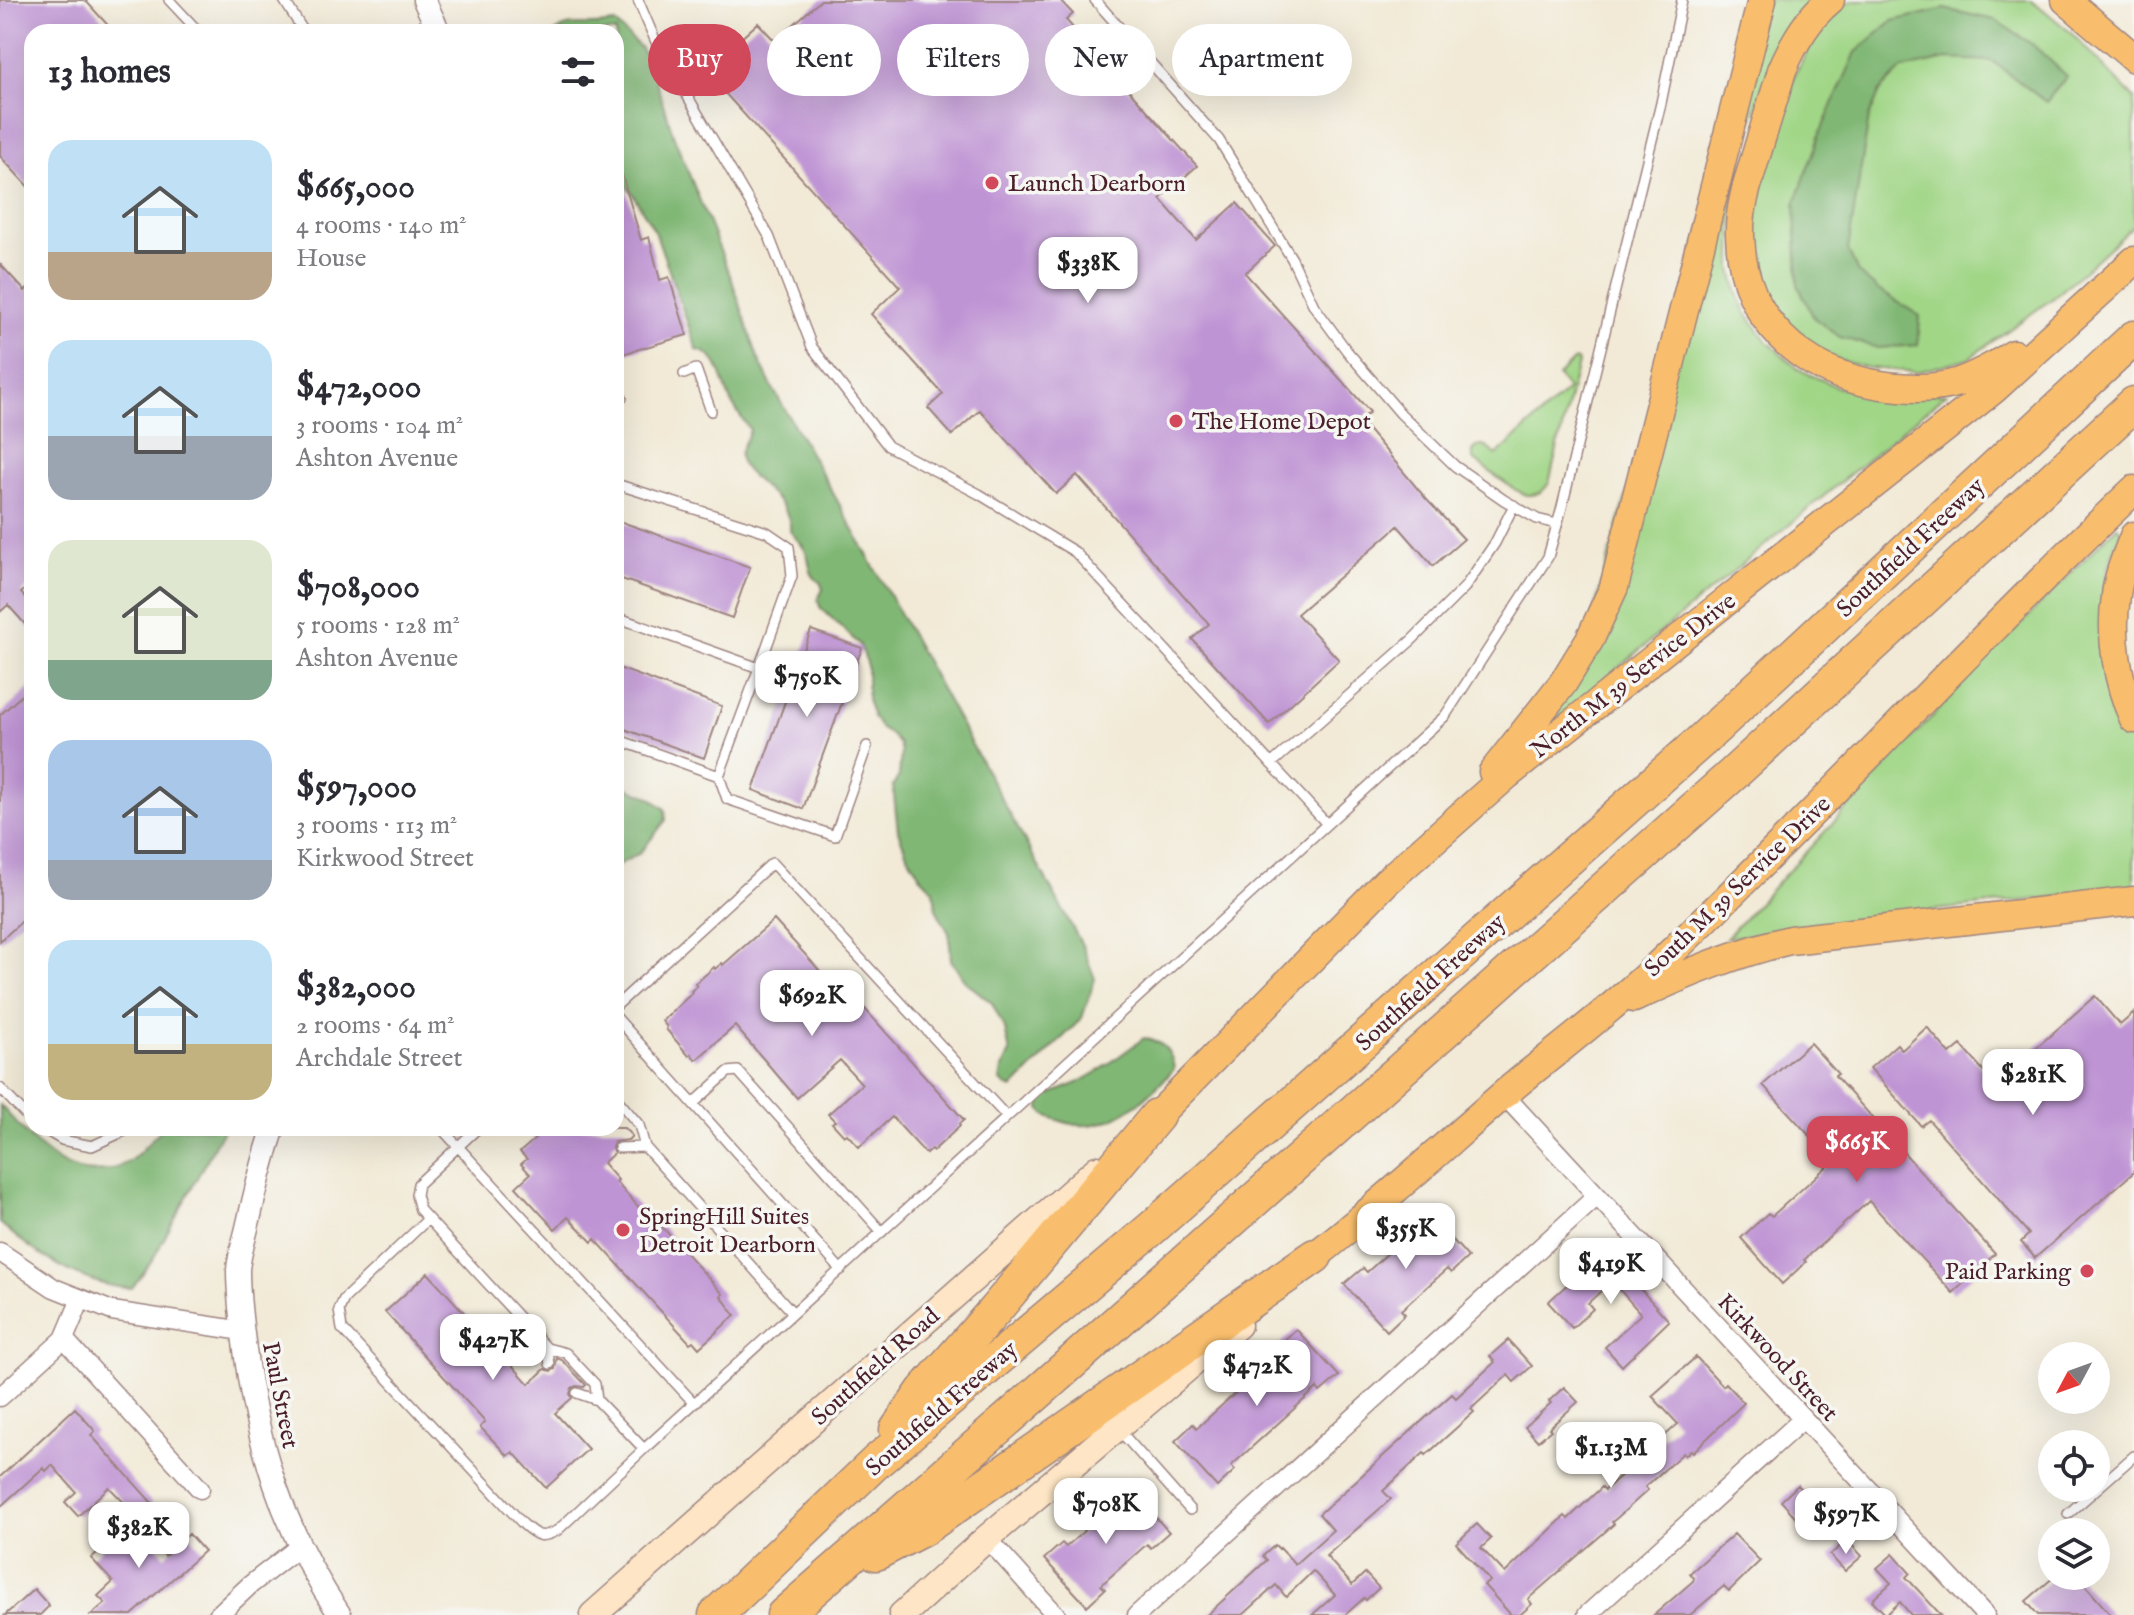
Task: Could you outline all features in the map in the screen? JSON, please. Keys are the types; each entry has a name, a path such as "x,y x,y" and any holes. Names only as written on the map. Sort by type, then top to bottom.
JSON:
{"highway":[{"name":"Southfield Freeway","path":"716,1615 876,1462 1163,1219 1701,741 2134,338"},
{"name":"Southfield Freeway","path":"784,1615 1731,776 2134,404"},
{"path":"876,1462 923,1392 1157,1116"},
{"path":"829,1577 924,1528 1315,1256"}],"main road":[{"path":"1386,882 1493,771 1563,683 1600,621 1622,557 1762,0"},
{"path":"1830,0 1807,24 1789,52 1740,218 1744,269 1757,305 1772,328 1795,350 1827,370 1856,381 1900,388 1932,387 1987,371 2070,319"},
{"path":"2066,0 2134,58"},
{"path":"2091,0 2134,47"},
{"name":"North M 39 Service Drive","path":"1157,1116 1386,882 1507,775 1994,389 2134,261"},
{"name":"South M 39 Service Drive","path":"1315,1256 1371,1212 1653,970 1786,841 2051,569 2134,490"},
{"path":"2134,536 2116,594 2114,631 2117,668 2134,719"},
{"path":"1586,1027 1636,997 1701,967 1790,940 2134,901"},
{"name":"Southfield Road","path":"593,1615 1157,1116"},
{"path":"902,1615 1315,1256"}],"street":[{"path":"424,0 435,24"},
{"name":"Kirkwood Street","path":"1504,1095 1985,1615"},
{"path":"243,1331 238,1268 271,1136"},
{"path":"1137,1615 1597,1196"},
{"name":"Paul Street","path":"0,1252 54,1288 112,1311 243,1331 251,1395 274,1486 300,1546 340,1615"},
{"path":"0,1397 64,1339 81,1299"},
{"path":"64,1339 200,1489"},
{"path":"1587,1615 1803,1419"},
{"path":"987,1538 1056,1615"},
{"path":"218,1615 300,1546"}],"lane":[{"path":"169,0 192,24"},
{"path":"284,0 299,24"},
{"path":"638,0 656,42 769,236 812,347 888,446 979,494 1075,552 1327,824"},
{"path":"1095,0 1219,140 1292,259 1314,306 1347,351 1401,414 1455,466 1537,519 1557,524"},
{"path":"428,1219 344,1299 339,1310 342,1329 513,1514 534,1534 546,1536 558,1530 693,1402 1445,716 1548,557 1661,103 1682,0"},
{"path":"684,374 696,369 711,411"},
{"path":"624,487 767,532 789,547 792,576 719,776 727,799 835,836 867,746"},
{"path":"1271,764 1412,640 1465,587 1495,543 1514,505"},
{"path":"624,620 759,668"},
{"path":"624,742 719,776"},
{"path":"624,999 772,863 1007,1117"},
{"path":"624,1026 841,1270"},
{"path":"693,1104 728,1072 738,1071 882,1232"},
{"path":"0,1088 24,1114"},
{"path":"624,1107 639,1125 645,1147 793,1313"},
{"path":"55,1136 92,1146 117,1136"},
{"path":"449,1136 693,1402"},
{"path":"469,1136 418,1184 416,1195 420,1210 547,1348 550,1364"},
{"path":"619,1148 645,1147"},
{"path":"547,1348 566,1353 595,1384 597,1400"},
{"path":"577,1393 597,1400 644,1449"},
{"path":"1117,1428 1190,1510"},
{"path":"2068,1514 2134,1456"}],"green space":[{"path":"1766,0 1812,0 1766,78 1742,147 1733,192 1732,269 1745,311 1766,340 1798,369 1839,388 1946,394 1558,718 1553,713 1574,681"},
{"path":"1853,0 2032,0 2070,32 2134,98 2134,225 2056,296 1969,358 1917,372 1869,368 1831,358 1799,339 1768,302 1758,271 1752,236 1758,195 1795,74 1814,38 1842,7"},
{"path":"1944,9 1995,20 2033,45 2067,76 2046,102 1992,61 1946,59 1902,69 1880,91 1869,117 1848,250 1858,273 1920,316 1918,345 1878,348 1840,337 1814,318 1798,285 1795,204 1821,131 1856,52 1892,21"},
{"path":"624,32 641,48 648,61 648,96 661,96 732,280 758,358 772,387 1082,945 1095,979 1082,1018 1013,1088 1000,1080 1010,1052 1005,1029 992,1003 966,982 951,960 949,933 936,909 934,890 920,876 898,831 893,786 899,776 901,753 899,744 881,729 873,717 867,699 867,663 860,645 820,607 818,599 823,589 812,575 806,552 790,531 789,519 783,508 741,463 740,454 750,430 732,403 716,364 697,350 655,231 624,183"},
{"path":"1577,360 1549,483 1538,494 1522,493 1473,459 1473,451 1483,445 1497,455 1568,390 1558,376"},
{"path":"2117,526 2121,530 2103,593 2104,666 2107,682 2134,745 2134,889 1907,913 1726,938 1966,680"},
{"path":"624,786 650,797 665,809 666,820 640,853 624,862"},
{"path":"1144,1038 1165,1048 1174,1069 1140,1102 1098,1124 1067,1123 1052,1118 1040,1109 1041,1098 1099,1071"},
{"path":"0,1105 24,1132 24,1136 72,1168 89,1172 108,1170 128,1162 155,1136 220,1136 153,1259 132,1288 97,1282 62,1267 28,1246 0,1223"}],"building":[{"path":"0,0 85,0 107,24 24,24 24,182 0,156"},
{"path":"821,0 1060,0 1073,14 1066,20 1070,24 1045,24 1045,96 1134,96 1197,166 1160,199 1196,240 1237,203 1275,246 1245,273 1370,412 1360,420 1464,539 1433,566 1398,526 1297,614 1339,660 1269,724 1192,639 1209,624 1077,475 1056,494 980,410 952,435 928,408 943,394 871,314 900,287 728,96 751,96 751,29 758,23 767,33 767,96 881,96 881,24 794,24"},
{"path":"624,182 641,240 649,237 660,280 669,277 687,335 624,354"},
{"path":"0,264 24,290 24,590 21,593 24,596 24,623 8,605 0,612"},
{"path":"624,523 750,567 732,618 624,580"},
{"path":"811,630 862,648 803,809 753,790"},
{"path":"624,670 722,706 704,758 624,729"},
{"path":"24,693 24,919 0,941 0,715"},
{"path":"774,920 838,991 842,987 855,1002 857,1000 964,1120 933,1151 931,1149 926,1154 892,1117 859,1147 847,1134 844,1136 828,1114 862,1084 840,1060 797,1098 735,1026 696,1060 666,1029 662,1021 692,993 697,986 695,984 714,967 723,965"},
{"path":"2095,996 2120,1025 2134,1013 2134,1172 2035,1258 2021,1242 2029,1234 1929,1120 1921,1126 1870,1068 1897,1044 1902,1050 1927,1027 1950,1054 1961,1045 1995,1084"},
{"path":"1810,1043 1838,1074 1835,1076 1995,1254 1953,1293 1869,1201 1782,1284 1741,1238 1768,1213 1772,1216 1833,1161 1763,1085"},
{"name":"SpringHill Suites Detroit Dearborn","path":"624,1128 632,1136 628,1140 614,1142 614,1153 603,1163 652,1222 655,1219 723,1294 721,1296 735,1315 699,1348 693,1341 690,1343 595,1239 592,1242 568,1217 555,1229 516,1187 530,1174 521,1164 527,1159 520,1152 535,1139 532,1136 624,1136"},
{"path":"1426,1210 1468,1257 1451,1273 1447,1269 1401,1310 1405,1314 1387,1331 1344,1284 1363,1268 1367,1272 1412,1231 1408,1226"},
{"path":"1607,1252 1669,1321 1622,1366 1605,1347 1641,1314 1612,1281 1588,1303 1593,1309 1572,1328 1548,1302"},
{"path":"428,1273 529,1384 545,1369 555,1369 557,1358 586,1385 572,1388 572,1398 555,1413 588,1449 546,1488 513,1452 508,1456 480,1427 485,1422 385,1312"},
{"path":"1296,1329 1339,1376 1320,1392 1317,1388 1231,1466 1235,1470 1217,1487 1175,1441 1193,1424 1197,1428 1282,1350 1278,1346"},
{"path":"1508,1340 1532,1366 1514,1382 1508,1375 1471,1409 1474,1412 1383,1491 1391,1499 1326,1556 1352,1585 1365,1573 1379,1588 1366,1600 1364,1598 1345,1615 1312,1615 1335,1595 1313,1571 1286,1597 1276,1585 1243,1615 1207,1615 1267,1560 1263,1556 1275,1545 1295,1564 1333,1530 1319,1514 1452,1394 1456,1398 1495,1362 1490,1356"},
{"path":"1696,1357 1744,1403 1693,1452 1691,1450 1685,1456 1683,1453 1645,1487 1648,1490 1612,1522 1614,1524 1528,1599 1532,1604 1520,1615 1511,1615 1484,1585 1490,1581 1456,1543 1477,1524 1491,1539 1481,1548 1505,1573 1565,1516 1568,1519 1602,1487 1605,1490 1678,1424 1652,1396"},
{"path":"1564,1387 1578,1402 1538,1441 1525,1427"},
{"path":"75,1408 95,1431 91,1435 152,1503 138,1517 109,1487 78,1516 65,1502 76,1492 52,1465 46,1471 43,1468 0,1507 0,1477"},
{"path":"1126,1485 1169,1532 1151,1548 1147,1544 1101,1585 1105,1589 1087,1606 1044,1559 1062,1543 1066,1547 1112,1506 1108,1502"},
{"path":"1798,1485 1820,1510 1803,1525 1781,1501"},
{"path":"134,1522 165,1556 189,1534 204,1551 132,1615 91,1615 105,1603 98,1596 113,1582 91,1558"},
{"path":"1734,1534 1760,1561 1729,1591 1724,1586 1690,1615 1654,1615 1693,1581 1690,1573"},
{"path":"1847,1540 1862,1556 1845,1571 1830,1555"},
{"path":"1893,1554 1910,1573 1906,1577 1941,1615 1911,1615 1900,1602 1886,1615 1872,1600 1891,1583 1877,1568"},
{"path":"34,1589 49,1606 40,1615 5,1615"},
{"path":"2039,1590 2089,1590 2111,1615 2038,1615 2026,1601"}],"place":[{"name":"Launch Dearborn","path":"992,183"},
{"name":"The Home Depot","path":"1176,421"},
{"name":"SpringHill Suites Detroit Dearborn","path":"623,1230"},
{"name":"Paid Parking","path":"2087,1271"}]}
